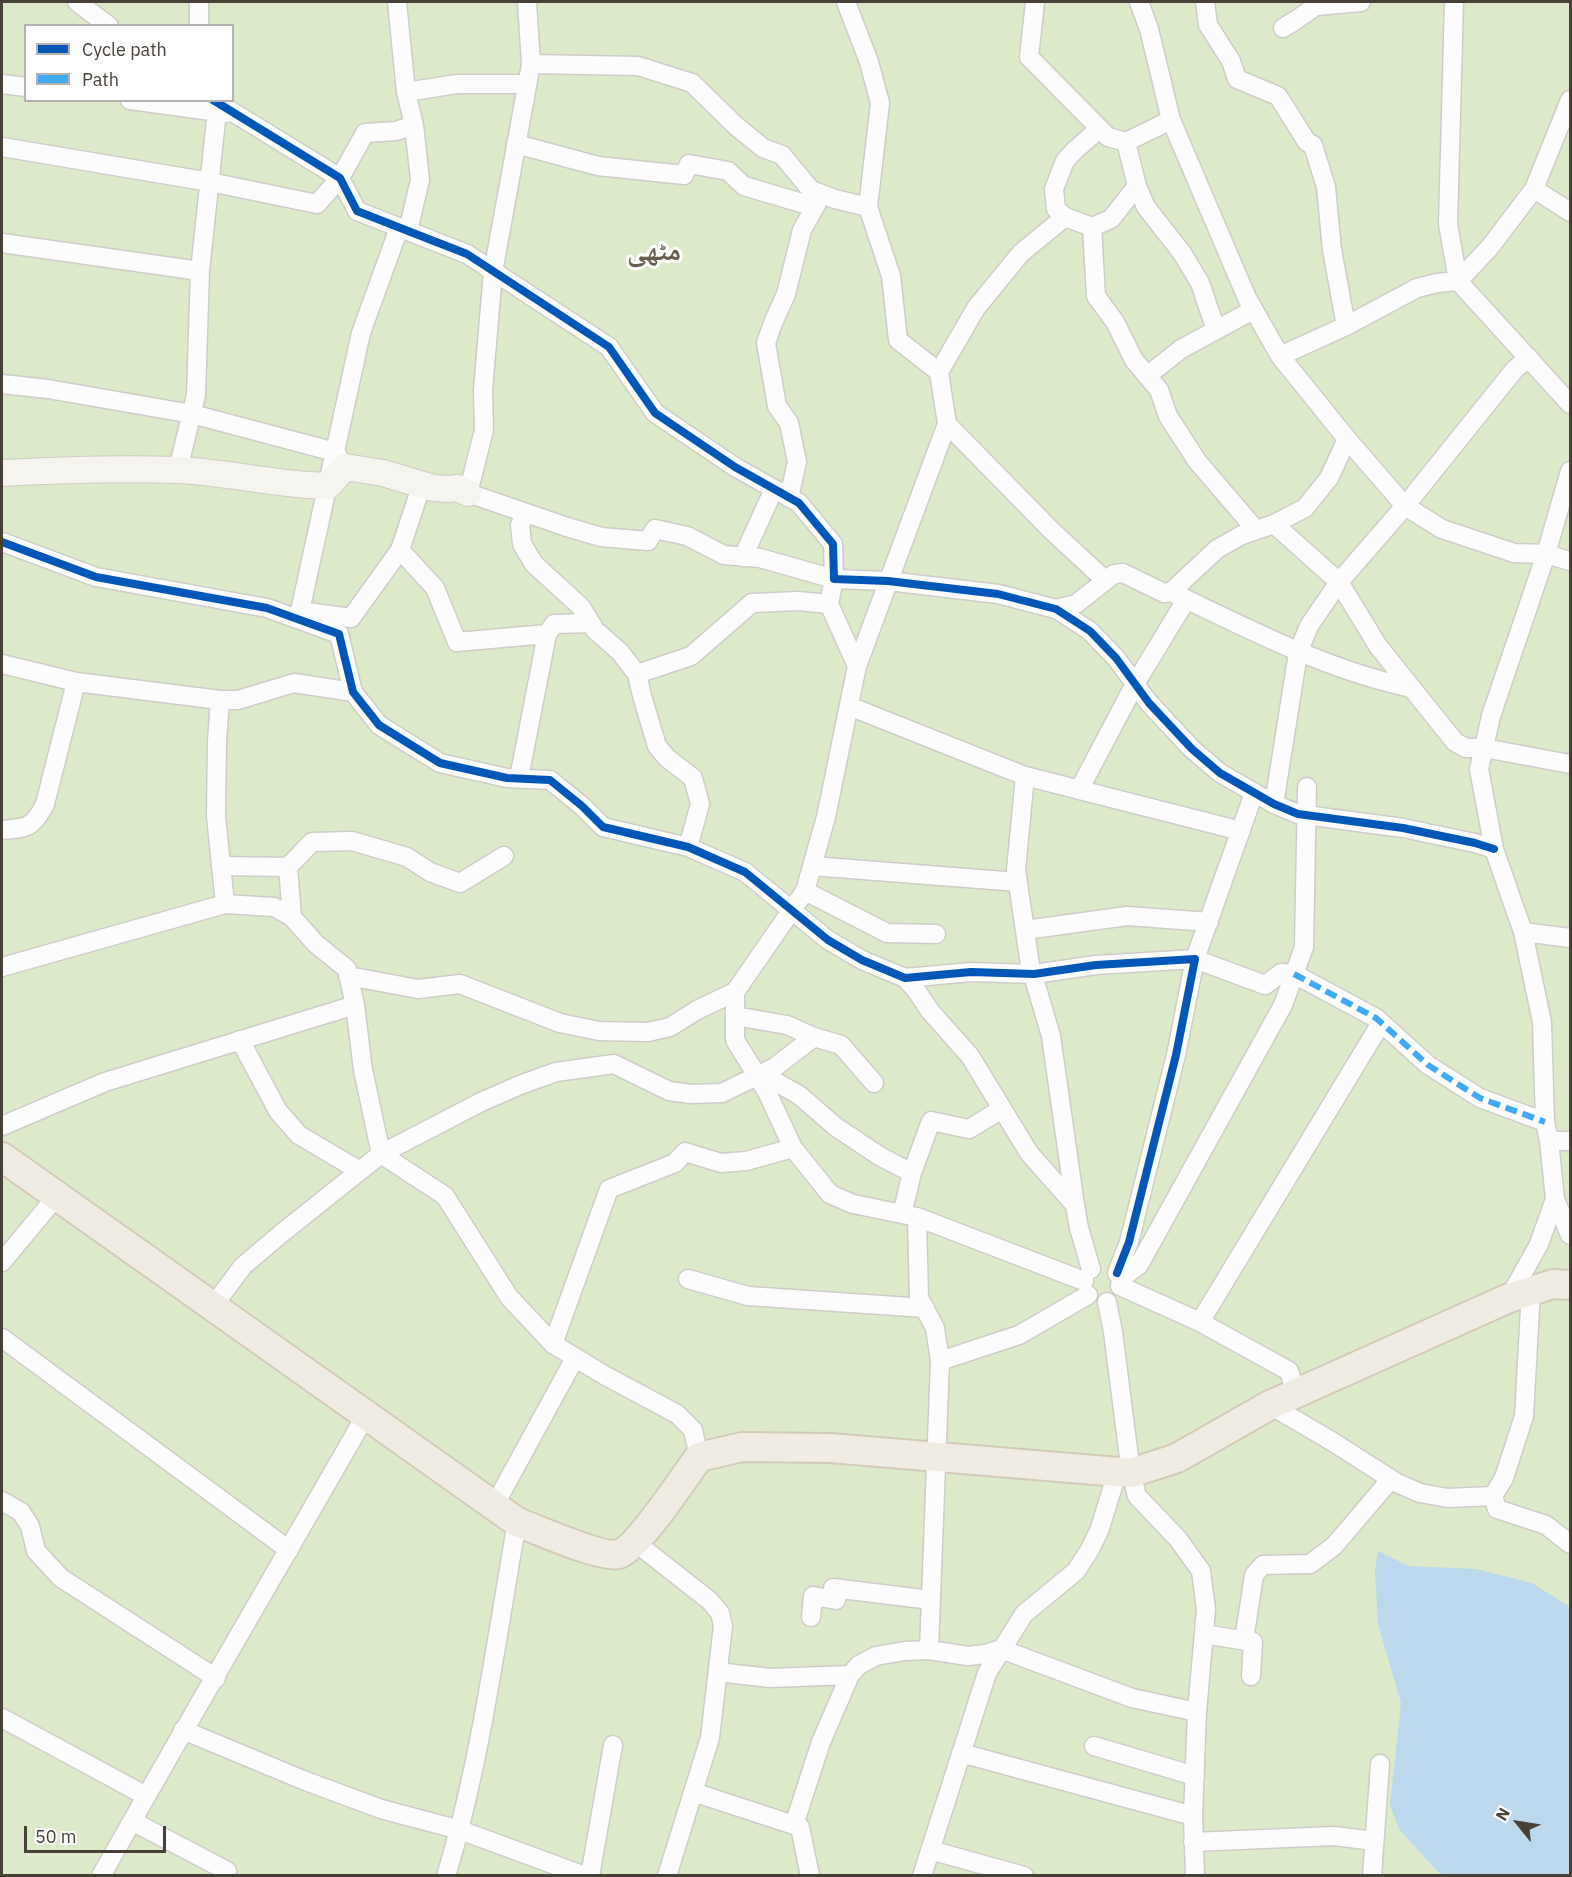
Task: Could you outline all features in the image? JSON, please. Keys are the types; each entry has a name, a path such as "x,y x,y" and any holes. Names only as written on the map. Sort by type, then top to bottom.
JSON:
{"main road":[{"path":"2,1157 506,1514 599,1552 619,1554 635,1542 699,1457 742,1447 830,1448 1125,1472 1177,1458 1270,1405 1520,1295 1553,1284 1570,1285"}],"street":[{"path":"76,2 106,24"},
{"path":"199,2 199,24"},
{"path":"298,614 328,486 340,459 361,333 420,180 414,125 406,92 397,2"},
{"path":"468,493 484,430 483,390 493,272 531,64 527,2"},
{"path":"846,2 869,62 880,103 868,207 891,276 898,340 939,372"},
{"path":"1035,2 1029,57 1108,138 1126,142 1171,120"},
{"path":"1139,2 1149,29 1171,120 1247,298 1280,356 1405,506 1442,529 1514,553 1546,554 1570,561"},
{"path":"1205,2 1208,25 1232,61 1237,79 1278,96 1307,142 1312,144 1326,187 1332,250 1346,326"},
{"path":"1283,28 1316,6 1361,2"},
{"path":"1454,2 1448,224 1458,281 1570,404"},
{"path":"531,64 638,66 692,83 763,148 782,155 818,201"},
{"path":"2,84 24,87"},
{"path":"406,92 457,84 527,84"},
{"path":"1280,356 1346,326 1417,288 1437,282 1458,281 1490,247 1534,189 1570,100"},
{"path":"158,102 215,106 236,114 340,178 357,211 466,254 609,347 655,412 735,467 799,503 833,544 834,579 829,604 857,666"},
{"path":"178,470 196,395 200,271 210,182 215,106"},
{"path":"2,147 210,182 317,204 340,178 365,133 396,131 414,125"},
{"path":"1099,129 1065,161 1054,189 1056,208 1065,217 1092,227 1111,219 1137,186"},
{"path":"1126,142 1137,186 1146,207 1182,253 1200,283 1216,330"},
{"path":"516,144 598,166 684,175 689,164 729,171 744,186 818,201 835,199 868,207"},
{"path":"1534,189 1570,212"},
{"path":"743,557 782,494 797,462 789,423 777,406 766,343 786,294 802,230 818,201"},
{"path":"348,976 418,989 460,984 560,1023 599,1031 648,1032 670,1028 696,1010 735,992 805,891 826,817 857,666 947,424 939,372 976,308 1021,253 1065,217"},
{"path":"1092,227 1096,296 1115,322 1134,360 1159,390 1168,416 1197,461 1256,530"},
{"path":"2,243 200,271"},
{"path":"1147,376 1181,349 1253,309"},
{"path":"1274,804 1298,653 1309,626 1339,582 1405,506 1515,369 1529,358"},
{"path":"2,384 48,389 192,414 422,484 441,489 458,488 601,537 648,540 655,529 687,536 723,555 760,558 834,579 888,581 998,594 1056,609 1090,631 1116,658 1149,703 1192,749 1220,773 1274,804 1307,816 1403,828 1494,849"},
{"path":"947,424 1052,531 1105,580"},
{"path":"1079,790 1136,684 1178,596 1217,549 1242,535 1274,524 1305,508 1329,478 1347,439"},
{"path":"2,473 178,470 303,486 328,486"},
{"path":"1570,471 1546,554 1491,716 1479,769 1494,849 1523,932 1542,1022 1545,1122 1550,1141 1555,1199 1570,1235"},
{"path":"2,542 96,577 298,614 351,618 400,550 422,484"},
{"path":"526,513 520,525 522,544 534,564 581,607 596,630 620,652 637,674 657,746 667,758 693,778 700,804 688,847"},
{"path":"1274,524 1339,582 1378,646 1455,742 1466,748 1484,748 1570,764"},
{"path":"400,550 435,588 457,642 547,634"},
{"path":"1056,609 1076,604 1114,574 1123,573 1164,593 1178,596 1298,653 1382,682 1412,688"},
{"path":"637,674 691,656 752,603 798,601 829,604"},
{"path":"298,614 339,634 352,692 379,725 440,763 507,778 550,780 603,827 688,847 745,872 828,940 862,960 905,978 930,1011 970,1056 1029,1153 1075,1205"},
{"path":"519,778 547,634 554,624 591,623"},
{"path":"2,664 76,682 220,700 238,700 294,683 352,692"},
{"path":"2,830 24,828 38,820 45,804 76,682"},
{"path":"220,700 216,816 225,904"},
{"path":"849,706 1025,776 1241,831"},
{"path":"1025,776 1016,870 1030,964 1051,1036 1088,1282 1093,1300 1107,1302 1118,1293 1119,1280 1174,1066 1195,959 1254,793"},
{"path":"1119,1280 1138,1264 1283,1005 1304,947 1307,787"},
{"path":"222,866 288,867 312,842 352,841 407,857 430,872 460,883 504,856"},
{"path":"812,866 1018,882"},
{"path":"288,867 292,917"},
{"path":"805,891 887,933 936,934"},
{"path":"2,967 225,904 274,907 292,917 316,944 347,969 355,1005 363,1070 381,1154 445,1196 509,1297 553,1344 677,1414 693,1430 699,1457"},
{"path":"1025,930 1127,916 1209,922"},
{"path":"1523,932 1570,938"},
{"path":"905,978 971,972 1034,974 1096,966 1195,959 1265,985 1281,973 1294,974 1376,1018 1428,1065 1480,1098 1545,1122"},
{"path":"735,992 735,1040 759,1075 793,1148 830,1194 853,1204 910,1216 1088,1282"},
{"path":"2,1126 105,1082 355,1005"},
{"path":"735,1016 787,1025 814,1037 841,1045 874,1083"},
{"path":"1200,1322 1381,1023"},
{"path":"213,1306 243,1266 381,1154 481,1102 556,1072 614,1064 669,1091 691,1094 722,1093 775,1067 814,1037"},
{"path":"240,1040 278,1112 299,1135 360,1171"},
{"path":"759,1075 799,1095 836,1127 881,1157 912,1173"},
{"path":"930,1650 940,1360 935,1328 919,1298 910,1216 912,1173 931,1121 969,1129 1002,1109"},
{"path":"1550,1141 1570,1141"},
{"path":"553,1344 609,1189 675,1163 685,1152 721,1163 746,1161 793,1148"},
{"path":"2,1262 56,1197"},
{"path":"1555,1199 1520,1295 1524,1416 1504,1478 1493,1496 1497,1509 1546,1525 1570,1544"},
{"path":"940,1360 1019,1335 1088,1282 1098,1266 1105,1266 1112,1268 1119,1280 1289,1371 1296,1393"},
{"path":"688,1279 748,1296 925,1308"},
{"path":"1107,1302 1113,1332 1125,1472 1137,1496 1178,1539 1201,1571 1206,1609 1197,1712 1193,1816 1195,1875"},
{"path":"2,1338 289,1550"},
{"path":"446,1875 460,1830 484,1712 506,1514 575,1358"},
{"path":"1270,1405 1391,1479 1420,1493 1448,1498 1493,1496"},
{"path":"101,1875 366,1415"},
{"path":"922,1875 987,1673 1024,1614 1076,1571 1089,1551 1125,1472"},
{"path":"1244,1640 1254,1575 1263,1565 1310,1564 1334,1546 1391,1479"},
{"path":"2,1501 21,1512 30,1526 36,1551 61,1578 216,1678"},
{"path":"635,1542 710,1601 720,1613 723,1626 710,1738 667,1875"},
{"path":"811,1617 813,1596 836,1600 833,1588 932,1600"},
{"path":"1203,1634 1253,1642 1251,1676"},
{"path":"794,1825 821,1742 850,1675 859,1665 876,1656 930,1650 968,1656 1001,1649 1132,1698 1197,1712"},
{"path":"718,1672 770,1678 850,1675"},
{"path":"2,1718 146,1796"},
{"path":"183,1730 303,1780 381,1809 460,1830 585,1875"},
{"path":"590,1875 613,1745"},
{"path":"1094,1746 1195,1776"},
{"path":"961,1754 1193,1816"},
{"path":"1372,1875 1380,1764"},
{"path":"693,1792 800,1827 810,1875"},
{"path":"132,1821 231,1874"},
{"path":"1193,1842 1334,1836 1374,1841"},
{"path":"930,1850 1024,1875"}],"green space":[{"path":"2,2 1570,2 1570,1875 2,1875"}],"water":[{"path":"1378,1551 1409,1566 1476,1569 1532,1583 1570,1607 1570,1875 1445,1875 1438,1872 1399,1829 1390,1805 1401,1703 1378,1624 1375,1571"}],"marked path":[{"path":"1294,974 1376,1018 1428,1065 1480,1098 1545,1122"}],"cycle path":[{"path":"216,102 340,178 357,211 467,254 609,347 655,413 735,467 799,503 833,544 834,579 888,581 998,594 1056,609 1090,631 1116,658 1149,703 1192,749 1220,773 1274,804 1298,814 1403,828 1494,849"},
{"path":"2,542 96,577 267,608 339,634 353,692 379,725 440,763 507,778 550,780 603,827 688,847 745,872 828,940 862,960 905,978 971,972 1034,974 1096,965 1195,959 1176,1055 1129,1242 1117,1273"}],"district":[{"name":"مٹھی","path":"654,252"}]}
